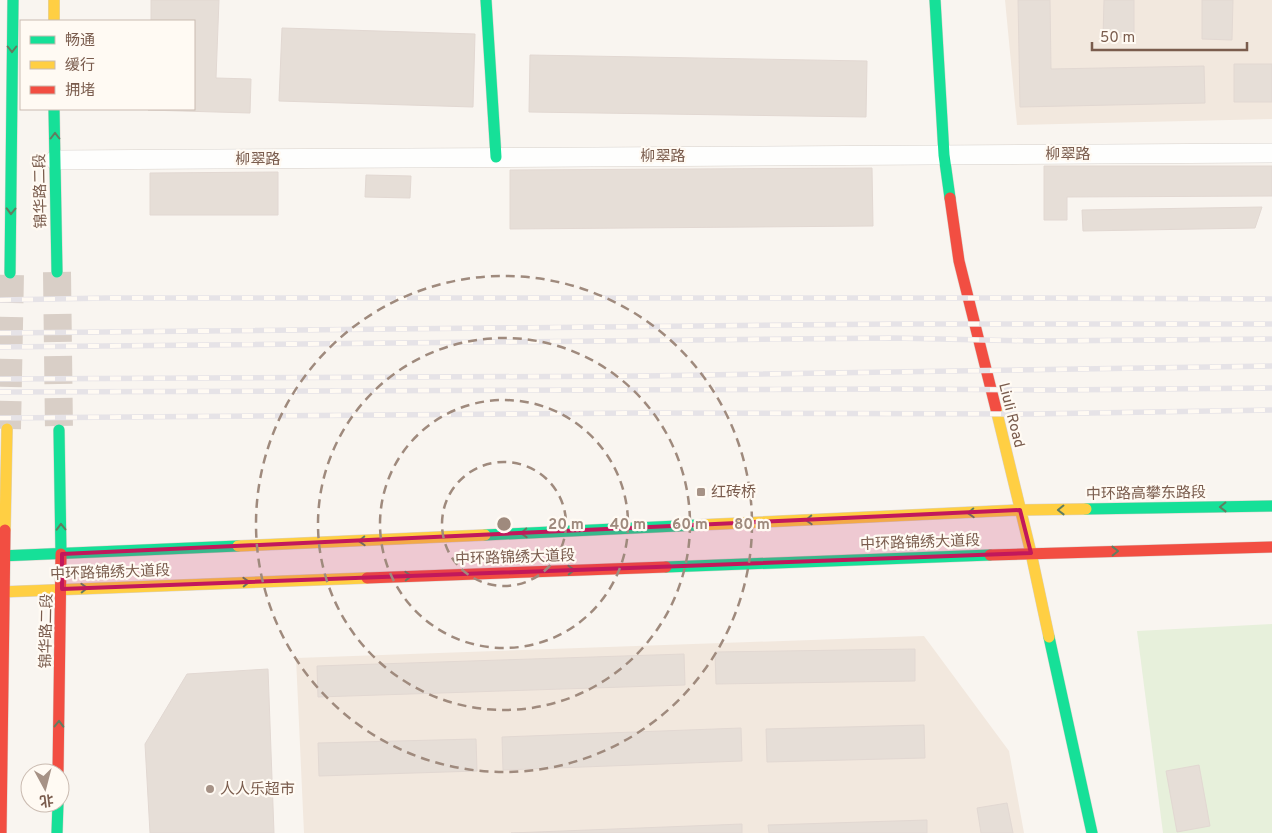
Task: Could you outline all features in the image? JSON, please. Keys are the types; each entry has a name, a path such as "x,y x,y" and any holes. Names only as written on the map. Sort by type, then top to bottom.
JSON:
{"main road":[{"name":"锦华路二段","path":"10,274 13,0"},
{"path":"54,0 54,20"},
{"path":"486,0 496,157"},
{"name":"Liuli Road","path":"935,0 944,155 958,261 1031,553 1092,833"},
{"name":"锦华路二段","path":"54,110 57,272"},
{"path":"0,833 2,556 7,430"},
{"name":"锦华路二段","path":"58,763 62,589 59,430"},
{"name":"中环路高攀东路段","path":"1020,510 1272,506"},
{"name":"中环路锦绣大道段","path":"2,556 1020,510"},
{"path":"1031,553 1272,547"},
{"name":"中环路锦绣大道段","path":"2,592 1031,553"},
{"path":"57,833 58,813"}],"street":[{"name":"柳翠路","path":"55,160 1272,153"}],"highlighted area":[{"path":"1020,510 1031,553 62,589 62,554"}],"shaded area":[{"path":"1005,0 1272,0 1272,119 1017,125"},
{"path":"924,636 1009,751 1024,833 304,833 296,658"}],"green space":[{"path":"1272,624 1272,833 1163,833 1137,631"}],"building":[{"path":"151,0 219,0 216,78 251,79 250,113 148,110 195,110 195,20 151,20"},
{"path":"1018,0 1050,0 1051,69 1204,66 1205,103 1020,107"},
{"path":"1104,0 1134,0 1134,37 1103,37"},
{"path":"1202,0 1233,0 1232,40 1202,39"},
{"path":"282,28 475,34 473,107 279,101"},
{"path":"530,55 867,61 866,117 529,112"},
{"path":"1234,64 1272,64 1272,102 1234,102"},
{"path":"1044,166 1272,166 1272,196 1067,197 1067,220 1044,220"},
{"path":"872,168 873,226 510,229 510,170"},
{"path":"278,172 278,215 150,215 150,173"},
{"path":"366,175 411,176 410,198 365,197"},
{"path":"1262,207 1255,228 1083,231 1082,210"},
{"path":"915,649 915,681 716,684 715,652"},
{"path":"684,654 685,685 318,697 317,666"},
{"name":"人人乐超市","path":"268,669 274,833 150,833 145,744 187,674"},
{"path":"924,725 925,758 767,762 766,729"},
{"path":"741,728 742,761 503,770 502,737"},
{"path":"476,739 477,771 319,776 318,743"},
{"path":"1199,765 1210,826 1177,832 1166,771"},
{"path":"1007,803 1013,833 981,833 977,808"},
{"path":"927,820 927,833 769,833 768,825"},
{"path":"742,824 742,833 511,833"}],"tunnel":[{"path":"57,272 59,430"},
{"path":"7,429 10,273"}],"railway":[{"path":"0,300 107,298 1272,299"},
{"path":"0,333 893,324 1272,324"},
{"path":"0,347 894,338 1035,341 1272,339"},
{"path":"0,379 643,376 1272,366"},
{"path":"0,392 1272,388"},
{"path":"0,418 637,413 1031,414 1272,410"}],"traffic: fast":[{"path":"10,273 13,0"},
{"path":"486,0 496,157"},
{"path":"935,0 944,155 950,198"},
{"path":"54,110 57,272"},
{"path":"59,430 61,554"},
{"path":"1086,509 1272,506"},
{"path":"485,535 698,525"},
{"path":"0,556 238,546"},
{"path":"666,567 990,555"},
{"path":"1049,637 1092,833"},
{"path":"57,833 58,813"}],"traffic: slow":[{"path":"54,0 54,20"},
{"path":"996,409 1049,637"},
{"path":"5,530 7,429"},
{"path":"698,525 1020,510 1086,509"},
{"path":"238,546 485,535"},
{"path":"0,592 367,578"}],"traffic: jam":[{"path":"950,198 959,261 996,409"},
{"path":"1,833 5,530"},
{"path":"990,555 1272,547"},
{"path":"58,763 61,554"},
{"path":"367,578 666,567"}],"place":[{"name":"红砖桥","path":"701,492"},
{"name":"人人乐超市","path":"210,789"}]}
